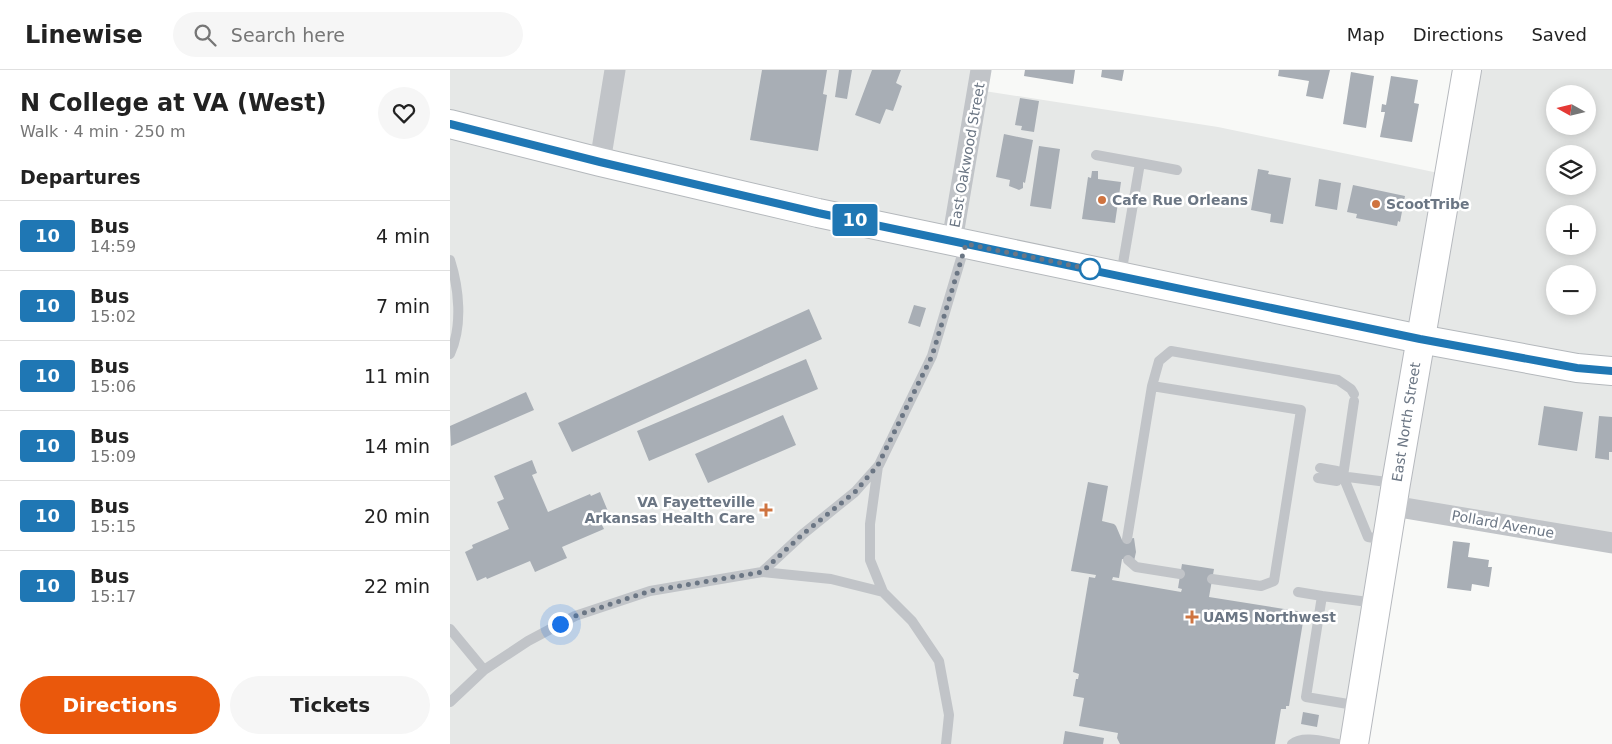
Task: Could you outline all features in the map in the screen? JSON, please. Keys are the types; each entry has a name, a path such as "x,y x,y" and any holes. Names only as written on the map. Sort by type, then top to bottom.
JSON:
{"main road":[{"name":"East North Street","path":"1354,744 1420,339 1467,70"},
{"path":"450,124 600,162 818,213 1420,339 1577,368 1612,371"}],"street":[{"path":"600,162 615,70"},
{"name":"East Oakwood Street","path":"959,242 981,70"},
{"name":"Pollard Avenue","path":"1395,494 1612,543"}],"lane":[{"path":"1096,155 1177,170"},
{"path":"1120,276 1140,163"},
{"path":"762,572 803,534 855,492 878,465 932,356 959,242"},
{"path":"450,260 454,272 459,312 454,345 450,354"},
{"path":"1128,539 1152,386 1159,361 1171,351 1338,380 1352,389 1354,398 1341,476 1337,480 1318,478"},
{"path":"1152,386 1301,410 1274,581 1261,586 1212,580"},
{"path":"878,465 870,524 870,560 883,592 912,621 939,661 949,715 946,744"},
{"path":"1320,468 1337,471 1341,476 1368,536 1387,540"},
{"path":"1341,476 1395,494"},
{"path":"1128,560 1136,567 1180,574"},
{"path":"450,702 484,670 528,641 575,616 650,591 762,572 831,579 883,592"},
{"path":"1298,592 1377,603"},
{"path":"1322,596 1306,697 1360,706"},
{"path":"450,629 484,670"},
{"path":"1292,744 1297,740 1308,740 1338,744"}],"shaded area":[{"path":"450,70 981,70 978,90 1218,127 1448,175 1467,70 1612,70 1612,543 1393,506 1354,744 450,744"}],"building":[{"path":"762,70 827,70 823,94 827,95 818,151 750,140"},
{"path":"839,70 852,70 847,99 835,97"},
{"path":"872,70 901,70 896,83 902,86 893,111 886,109 880,124 855,115"},
{"path":"1025,70 1075,70 1073,84 1024,76"},
{"path":"1102,70 1124,70 1122,81 1101,77"},
{"path":"1279,70 1330,70 1323,99 1306,96 1309,81 1278,76"},
{"path":"1351,72 1374,76 1366,128 1343,124"},
{"path":"1391,76 1418,80 1414,103 1419,104 1412,142 1380,137 1385,112 1381,112 1382,104 1386,105"},
{"path":"1020,98 1039,101 1034,132 1021,130 1022,126 1015,125"},
{"path":"1004,134 1033,140 1025,183 1023,182 1023,188 1019,190 1009,186 1010,180 996,177"},
{"path":"1039,146 1060,149 1051,209 1030,206"},
{"path":"1258,169 1269,171 1268,174 1291,178 1283,224 1270,222 1271,214 1251,210"},
{"name":"Cafe Rue Orleans","path":"1092,171 1098,171 1098,179 1121,182 1115,223 1082,219 1088,177 1091,178"},
{"path":"1319,179 1341,183 1337,210 1315,206"},
{"name":"ScootTribe","path":"1353,185 1405,196 1400,222 1398,221 1397,226 1356,218 1357,214 1347,212"},
{"path":"914,305 926,308 920,327 908,323"},
{"path":"809,309 822,339 572,452 558,423"},
{"path":"806,359 818,389 649,461 637,431"},
{"path":"526,392 534,410 451,446 450,426"},
{"path":"1544,406 1583,412 1577,451 1538,445"},
{"path":"783,415 796,445 708,483 695,454"},
{"path":"1599,416 1612,417 1612,452 1609,452 1609,460 1595,458"},
{"path":"532,460 537,473 532,475 548,512 590,494 591,496 600,492 612,521 602,525 604,529 562,547 567,558 535,572 530,561 487,579 486,577 477,581 465,552 473,548 472,545 509,529 497,502 504,499 494,476"},
{"name":"UAMS Northwest","path":"1088,482 1108,486 1102,521 1114,524 1122,540 1134,538 1136,552 1134,561 1122,559 1119,578 1113,577 1112,580 1181,592 1182,589 1178,588 1182,564 1214,569 1209,597 1303,612 1289,706 1286,706 1286,709 1281,709 1275,744 1120,744 1117,738 1118,733 1079,726 1084,698 1073,696 1076,679 1078,679 1079,674 1073,672 1089,577 1095,578 1096,575 1071,571"},
{"path":"1453,541 1470,543 1468,557 1489,560 1488,567 1492,567 1489,587 1472,584 1471,591 1447,588"},
{"path":"1303,712 1319,715 1317,727 1301,724"},
{"path":"1065,731 1104,738 1103,744 1063,744"}],"bus line":[{"name":"10","path":"450,124 600,162 818,213 1420,339 1577,368 1612,371"}],"place":[{"name":"Cafe Rue Orleans","path":"1102,200"},
{"name":"ScootTribe","path":"1376,204"},
{"name":"VA Fayetteville Arkansas Health Care","path":"766,510"},
{"name":"UAMS Northwest","path":"1192,617"}],"route":[{"path":"560,624 575,616 650,591 762,572 803,534 855,492 878,465 932,356 966,244 1090,269"}]}
